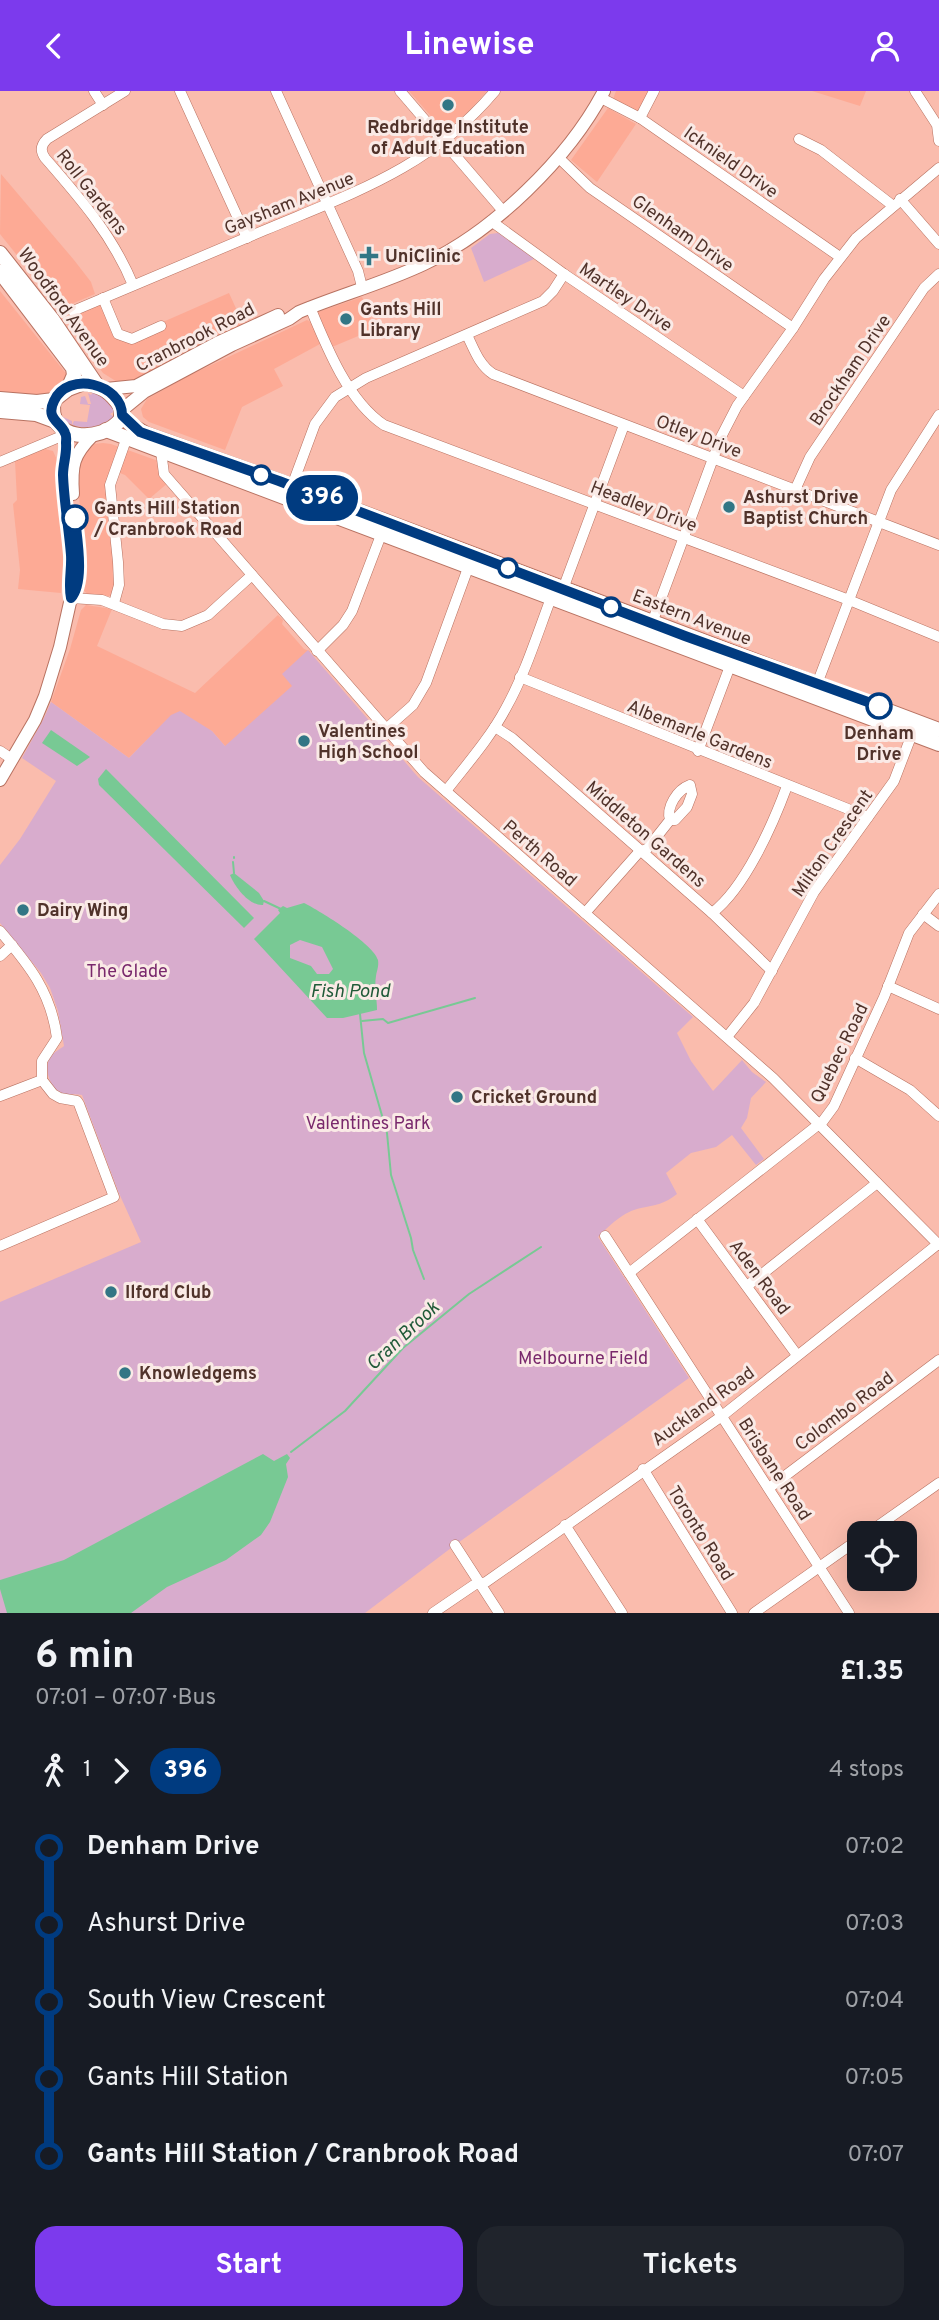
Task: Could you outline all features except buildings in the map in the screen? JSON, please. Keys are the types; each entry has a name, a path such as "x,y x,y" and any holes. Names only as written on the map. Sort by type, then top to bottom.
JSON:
{"highway":[{"name":"Woodford Avenue","path":"0,253 101,387"},
{"name":"Woodford Avenue","path":"0,272 73,367 74,375 68,389"},
{"path":"0,399 37,403 54,400 68,389 84,383 101,387 119,403 122,413 115,426 100,432 64,430 36,414 0,411"},
{"path":"54,400 52,411 64,430"},
{"name":"Eastern Avenue","path":"122,413 140,432 939,730"},
{"name":"Eastern Avenue","path":"100,432 127,437 939,744"}],"main road":[{"name":"Cranbrook Road","path":"101,387 136,387 217,342 261,322 404,274 433,260 491,221 559,158 602,94"},
{"name":"Cranbrook Road","path":"122,413 144,392 304,309"},
{"path":"0,780 35,720 45,696 71,598 71,558 63,478 66,452 64,430"},
{"path":"71,598 76,592 79,558 73,468 79,449 100,432"}],"street":[{"path":"94,91 103,105"},
{"name":"Roll Gardens","path":"125,91 47,139 42,150 45,158 102,226 133,285"},
{"path":"180,91 247,238"},
{"path":"276,91 358,271 362,287"},
{"path":"400,91 503,211"},
{"name":"Gaysham Avenue","path":"73,311 367,188 401,170 444,141 471,118 495,91"},
{"path":"640,118 654,91"},
{"path":"915,91 937,125 939,141"},
{"name":"Icknield Drive","path":"602,94 840,257"},
{"path":"799,139 821,150 896,202 939,244"},
{"name":"Glenham Drive","path":"559,158 590,188 793,328"},
{"path":"652,623 721,437 744,396 856,238 939,168"},
{"name":"Martley Drive","path":"491,221 744,396"},
{"path":"292,487 315,424 335,397 366,378 543,301 564,274"},
{"name":"Brockham Drive","path":"795,490 810,457 924,288 939,274"},
{"path":"103,298 118,334 132,339 161,326"},
{"name":"Headley Drive","path":"304,309 367,410 384,425 849,600 939,637"},
{"name":"Otley Drive","path":"467,335 486,369 624,425 939,545"},
{"path":"817,684 891,490 939,415"},
{"path":"563,589 624,425"},
{"path":"0,462 33,448 64,430"},
{"path":"114,603 119,585 110,485 127,437"},
{"name":"Perth Road","path":"161,450 164,474 424,772 773,1078 938,1244"},
{"path":"317,651 343,625 352,611 381,535"},
{"path":"386,729 414,705 426,683 468,568"},
{"path":"71,598 114,603 163,624 182,626 208,615 252,575"},
{"path":"446,791 495,727 520,677 551,598"},
{"path":"698,751 730,666"},
{"name":"Albemarle Gardens","path":"520,677 698,751 868,817"},
{"name":"Middleton Gardens","path":"495,727 512,738 712,912 772,971"},
{"name":"Milton Crescent","path":"726,1037 754,1003 814,892 894,781 912,734"},
{"path":"0,751 12,759"},
{"path":"712,912 729,897 742,879 777,813 786,786"},
{"path":"584,913 670,820"},
{"name":"Quebec Road","path":"629,1273 819,1124 834,1106 909,933 939,894"},
{"path":"923,914 939,926"},
{"path":"0,931 45,991 57,1034 56,1042 42,1061 42,1080 52,1094 77,1101 79,1104 114,1197 0,1246"},
{"path":"0,956 12,945"},
{"path":"888,986 939,1009"},
{"path":"855,1058 910,1090 939,1116"},
{"path":"0,1095 42,1080"},
{"path":"747,1286 877,1183"},
{"name":"Aden Road","path":"697,1219 797,1355"},
{"name":"Brisbane Road","path":"605,1236 849,1613"},
{"name":"Auckland Road","path":"433,1613 474,1585 480,1585 722,1416 938,1244"},
{"name":"Colombo Road","path":"769,1488 939,1360"},
{"name":"Toronto Road","path":"643,1469 732,1613"},
{"path":"885,1521 939,1483"},
{"path":"565,1525 622,1613"},
{"path":"454,1545 499,1613"},
{"path":"754,1613 847,1548"}],"shaded area":[{"name":"Redbridge Institute of Adult Education","path":"409,91 487,91 446,130 442,129"},
{"path":"616,91 656,91 641,116 613,99"},
{"path":"812,91 866,91 860,106"},
{"path":"608,108 636,124 597,182 571,160"},
{"path":"1,174 74,260 91,282 95,294 67,306 56,304 0,234"},
{"path":"0,291 68,376 64,383 48,395 40,397 0,391"},
{"path":"229,293 244,326 131,385 122,385 103,373 73,331 75,315 106,303 117,329 131,336"},
{"path":"362,297 375,329 332,347 318,312"},
{"path":"307,320 311,322 320,344 274,369 283,386 242,407 225,450 149,422 143,417 141,409 147,399 188,376"},
{"path":"103,443 161,462 169,482 149,499 125,475 117,472 112,484 119,600 110,596 89,595 83,590 83,547 77,471 86,449 93,444"},
{"path":"45,449 53,451 57,460 64,552 61,593 18,589 20,570 13,504 17,500 15,461"},
{"name":"Valentines High School","path":"86,605 112,609 97,646 195,693 278,615 283,620 282,624 304,649 310,651 324,861 212,731 171,716 129,758 51,702 81,610"}],"green space":[{"path":"498,233 536,258 484,282 471,248 490,234"},
{"path":"93,392 103,397 115,411 110,414 114,417 103,425 72,425 74,421 87,422 90,405 80,404 81,397 85,396 88,404 91,404 88,393 91,395"},
{"name":"Valentines Park","path":"308,650 418,777 693,1017 677,1033 691,1061 713,1091 742,1060 766,1082 751,1098 747,1118 741,1128 764,1159 756,1165 732,1135 716,1147 691,1153 666,1173 677,1194 664,1202 629,1212 598,1237 689,1378 455,1545 365,1613 0,1613 0,1302 141,1242 118,1191 82,1095 60,1092 48,1076 49,1061 64,1046 58,1011 50,988 0,923 0,865 20,839 56,781 22,758 51,702 129,758 171,715 180,711 212,731 225,746 292,686 282,674"}],"water":[{"path":"51,730 90,757 77,766 42,743"},
{"path":"106,769 254,918 244,928 99,785 98,779"},
{"path":"234,873 259,893 264,901 263,905 243,895 230,875"},
{"name":"Fish Pond","path":"304,903 367,945 378,960 375,984 377,1010 343,1018 327,1018 254,939 280,913 278,910 283,906 287,908","holes":["300,940 322,947 333,969 329,974 317,974 311,966 290,958 290,945"]},
{"path":"263,1454 274,1461 287,1454 290,1458 286,1464 288,1477 270,1522 261,1535 226,1560 167,1587 131,1613 7,1613 0,1580 64,1560"}],"waterway":[{"path":"233,862 234,873"},
{"path":"264,901 281,909"},
{"path":"362,1021 383,1019 388,1023 475,998"},
{"path":"360,1014 364,1053 387,1133 391,1175 424,1279"},
{"name":"Cran Brook","path":"291,1452 345,1411 403,1348 469,1294 541,1247"}],"bus line":[{"name":"396","path":"75,518 79,571 76,592 71,598 71,558 63,478 66,435 54,421 52,411 54,400 61,393 84,383 96,384 112,395 121,407 122,415 140,432 279,481 685,636 879,706"}],"place":[{"name":"Redbridge Institute of Adult Education","path":"448,105"},
{"name":"UniClinic","path":"369,256"},
{"name":"Gants Hill Library","path":"346,319"},
{"name":"Ashurst Drive Baptist Church","path":"729,507"},
{"name":"Gants Hill Station / Cranbrook Road","path":"75,518"},
{"name":"Denham Drive","path":"879,706"},
{"name":"Valentines High School","path":"304,741"},
{"name":"Dairy Wing","path":"23,910"},
{"name":"Cricket Ground","path":"457,1097"},
{"name":"Ilford Club","path":"111,1292"},
{"name":"Knowledgems","path":"125,1373"}],"park label":[{"name":"The Glade","path":"127,971"},
{"name":"Melbourne Field","path":"583,1358"}]}
